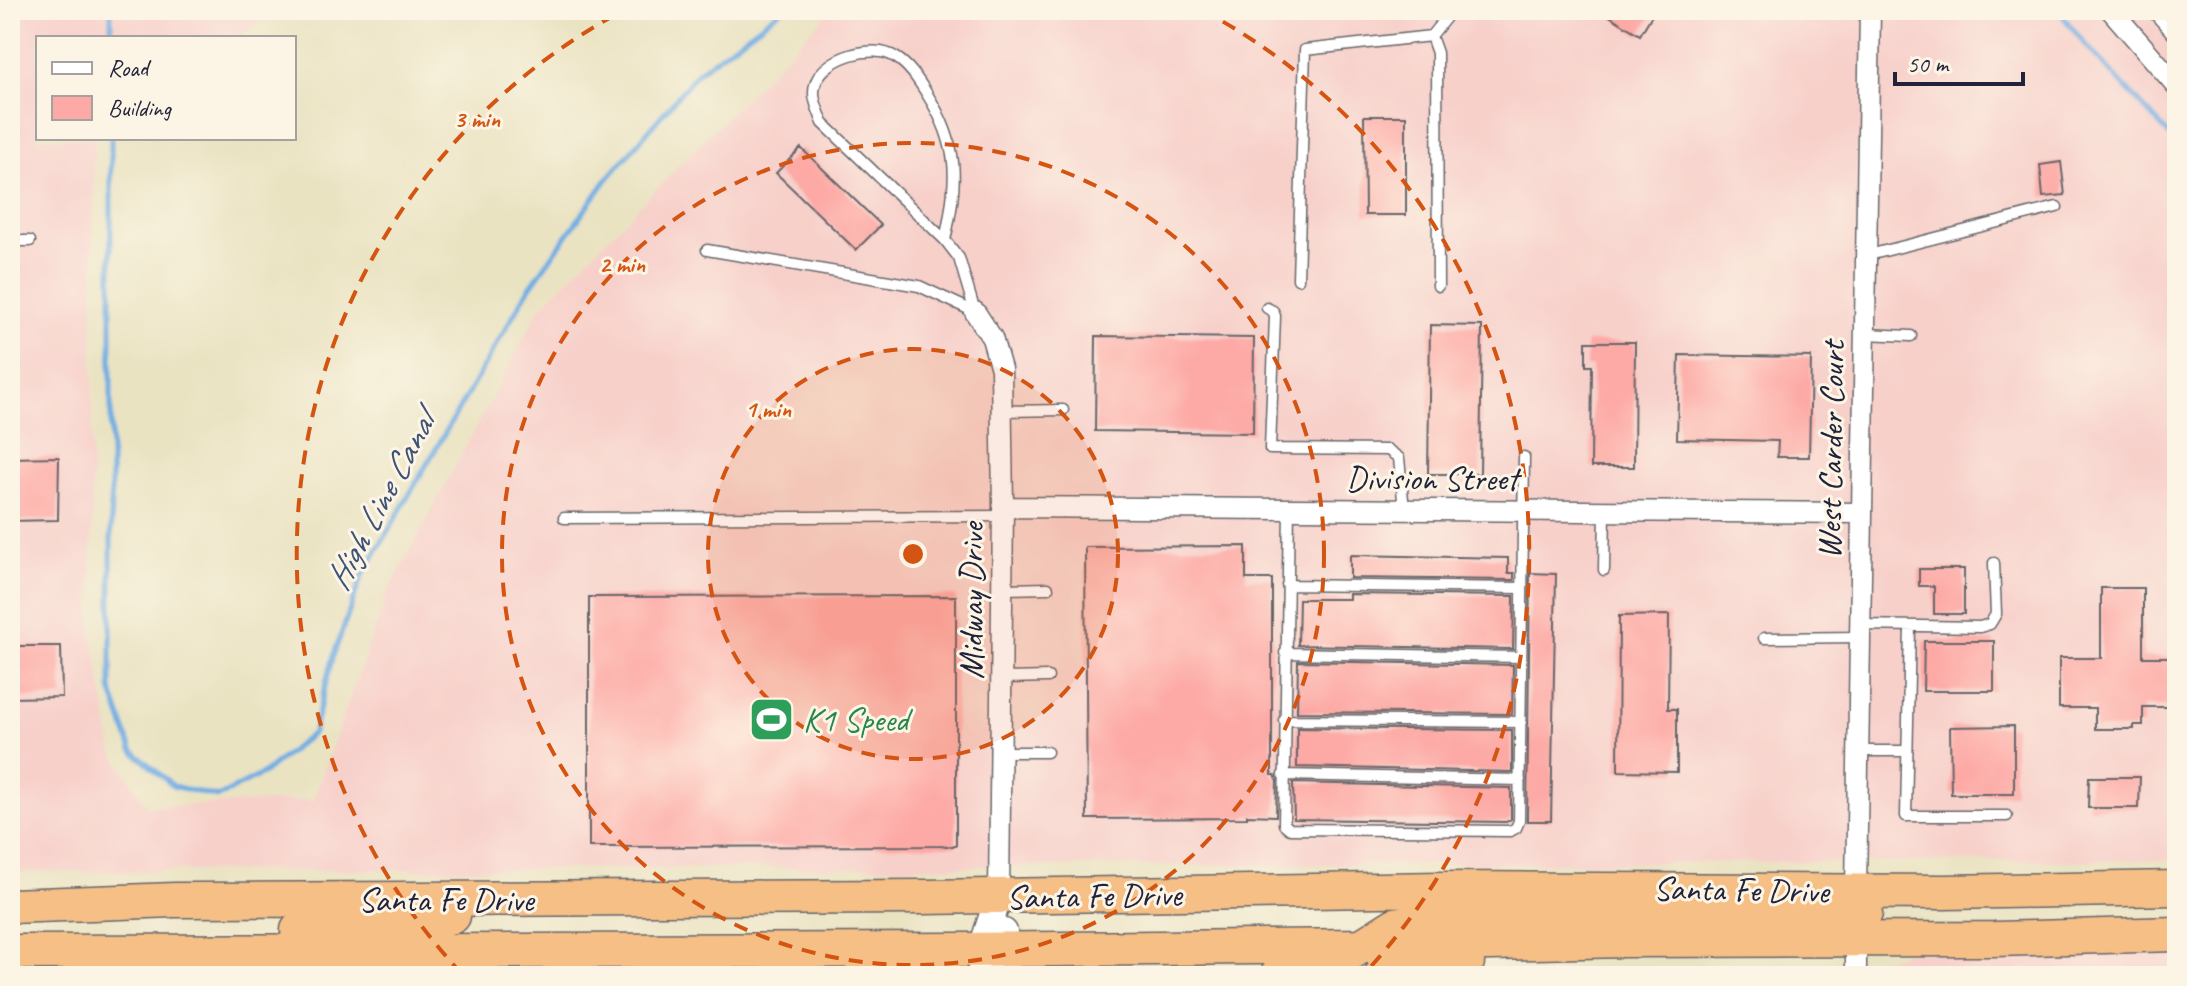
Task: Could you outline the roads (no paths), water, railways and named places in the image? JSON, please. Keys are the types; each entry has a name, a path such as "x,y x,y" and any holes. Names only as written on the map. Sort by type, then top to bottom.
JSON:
{"highway":[{"name":"Santa Fe Drive","path":"10,906 175,900 999,896 1443,889 2053,891 2177,888"},
{"path":"10,934 283,931 432,921 523,898"},
{"path":"1277,976 1308,971 1344,957 1395,925 1436,918 1995,912 2177,901"},
{"name":"Santa Fe Drive","path":"10,952 511,950 994,963 1364,946 2177,934"},
{"path":"1381,976 1465,963 1503,943"},
{"path":"511,950 590,972 894,970 918,976"}],"street":[{"name":"West Carder Court","path":"1856,890 1870,10"},
{"path":"2111,10 2177,86"},
{"name":"Midway Drive","path":"975,312 992,338 1001,369 1003,589 999,896"},
{"name":"Division Street","path":"1003,512 1289,509 1861,513"},
{"path":"994,963 999,896"},
{"path":"1856,939 1856,976"}],"lane":[{"path":"1298,279 1305,50 1431,36 1452,10"},
{"path":"2151,10 2177,39"},
{"path":"1431,36 1437,53 1438,286"},
{"path":"945,240 954,198 955,163 942,118 918,78 895,56 874,51 849,55 826,69 816,82 814,98 823,123 945,240 959,258 975,312"},
{"path":"1865,256 2057,207"},
{"path":"10,241 30,241"},
{"path":"707,250 919,286 975,312"},
{"path":"1267,308 1275,316 1270,449 1388,450 1399,458 1404,510"},
{"path":"1864,334 1911,336"},
{"path":"1001,411 1063,410"},
{"path":"1289,509 1282,819 1290,829 1510,831 1519,821 1524,457"},
{"path":"1604,570 1605,511"},
{"path":"564,518 1003,512"},
{"path":"1764,638 1910,626 1980,627 1990,624 1996,614 1994,563"},
{"path":"1287,585 1522,588"},
{"path":"1003,589 1048,588"},
{"path":"1910,626 1906,816 2007,816"},
{"path":"1285,653 1521,657"},
{"path":"1002,678 1048,677"},
{"path":"1284,720 1521,722"},
{"path":"1856,751 1906,751"},
{"path":"1001,752 1047,752"},
{"path":"1283,775 1520,780"}],"waterway":[{"name":"High Line Canal","path":"111,10 111,36"},
{"name":"High Line Canal","path":"111,140 111,689 132,750 173,786 218,797 264,773 313,733 332,659 362,576 528,290 605,182 698,72 781,10"},
{"name":"High Line Canal","path":"2058,10 2084,43 2177,143"}],"place":[{"name":"K1 Speed","path":"772,719"}]}
